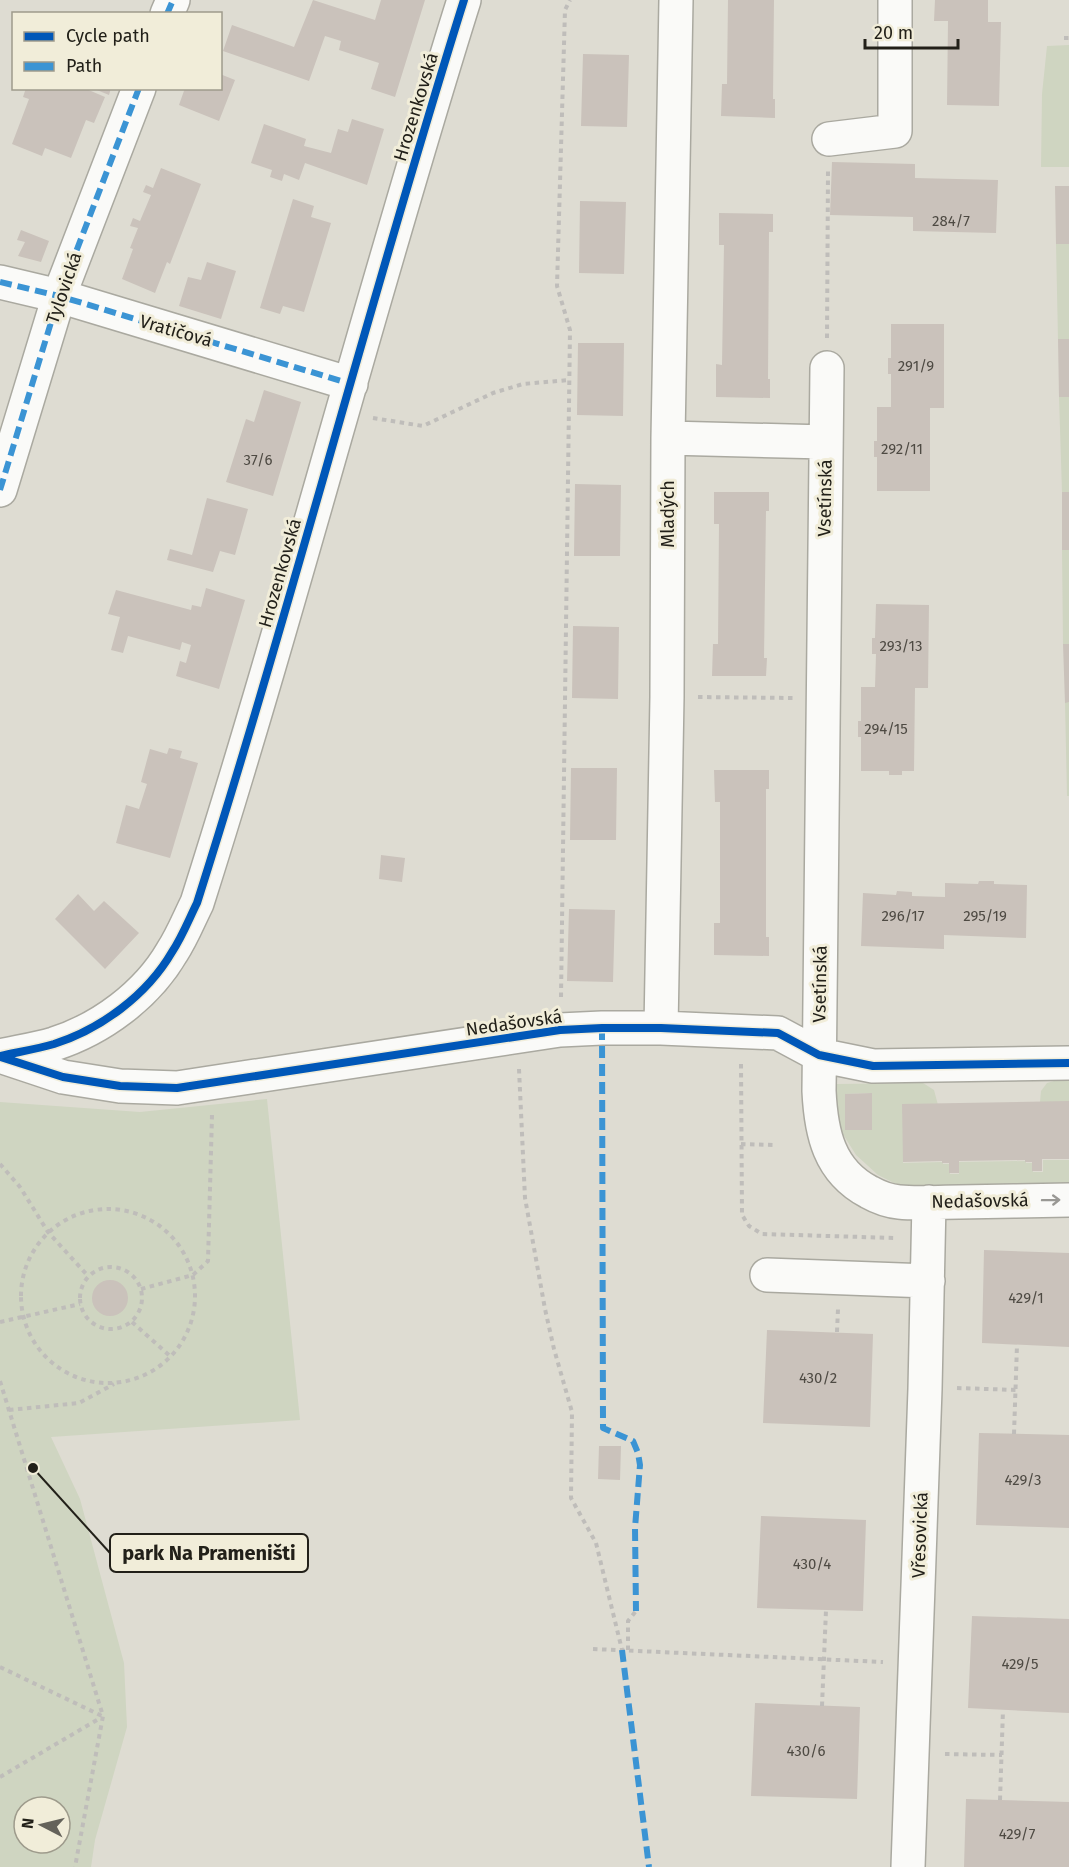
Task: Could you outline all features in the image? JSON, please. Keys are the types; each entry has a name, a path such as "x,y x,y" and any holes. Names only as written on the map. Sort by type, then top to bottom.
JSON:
{"street":[{"name":"Hrozenkovská","path":"0,1056 54,1044 98,1024 141,992 158,973 177,945 197,903 464,0"},
{"name":"Mladých","path":"661,1028 676,0"},
{"path":"829,139 895,131 895,0"},
{"name":"Tylovická","path":"0,490 59,296 138,90"},
{"name":"Vratičová","path":"0,282 59,296 351,384"},
{"name":"Vsetínská","path":"819,1055 827,368"},
{"path":"668,438 826,442"},
{"name":"Nedašovská","path":"0,1056 63,1077 120,1086 177,1088 560,1030 661,1028 778,1033 819,1055 873,1066 1069,1063"},
{"name":"Nedašovská","path":"819,1055 820,1114 829,1150 842,1172 861,1188 886,1200 929,1202 1069,1200"},
{"name":"Vřesovická","path":"908,1867 929,1202"},
{"path":"767,1275 927,1281"}],"path":[{"path":"561,1003 570,330 557,286 565,10 570,0"},
{"path":"827,368 829,139"},
{"path":"371,418 423,426 493,393 523,384 569,380"},
{"path":"667,697 823,698"},
{"path":"741,1031 742,1215 749,1226 762,1234 898,1238"},
{"path":"518,1060 525,1198 545,1309 572,1412 571,1498 596,1543 622,1650"},
{"path":"141,1289 194,1275 208,1261 212,1111"},
{"path":"741,1144 776,1145"},
{"path":"0,1164 20,1187 48,1232 88,1276"},
{"path":"9,1410 79,1403 115,1384 151,1373 171,1357 184,1339 193,1319 196,1297 194,1275 187,1258 178,1242 150,1218 115,1208 97,1209 71,1217 48,1232 33,1250 24,1271 21,1294 23,1317 29,1334 50,1361 64,1372 80,1379 115,1384"},
{"path":"107,1267 128,1272 136,1279 141,1289 141,1307 132,1322 115,1330 96,1327 83,1313 80,1304 79,1294 88,1276 96,1270 107,1267"},
{"path":"0,1322 80,1304"},
{"path":"132,1322 171,1357"},
{"path":"1014,1434 1017,1345"},
{"path":"0,1381 103,1716 75,1867"},
{"path":"953,1388 1016,1390"},
{"path":"822,1706 826,1610"},
{"path":"628,1650 628,1621 636,1611"},
{"path":"593,1649 877,1661"},
{"path":"0,1667 103,1716"},
{"path":"1000,1800 1004,1710"},
{"path":"0,1777 103,1716"},
{"path":"938,1754 1002,1755"}],"green space":[{"path":"1069,45 1069,167 1041,167 1042,94 1047,46"},
{"path":"1056,244 1069,244 1069,339 1058,339"},
{"path":"1059,397 1069,397 1069,492 1062,492"},
{"path":"1062,550 1069,550 1069,644 1063,644"},
{"path":"1065,702 1069,702 1069,796 1067,796"},
{"path":"1069,1081 1069,1102 1040,1102 1041,1091 1047,1083"},
{"path":"923,1083 934,1090 938,1105 903,1106 903,1163 943,1162 943,1164 950,1164 950,1174 959,1174 959,1162 1026,1161 1026,1163 1033,1163 1033,1172 1043,1172 1043,1160 1069,1160 1069,1186 904,1188 878,1175 856,1155 841,1131 835,1088 837,1084","holes":["872,1093 872,1130 845,1130 845,1094"]},
{"path":"267,1099 300,1420 51,1437 80,1499 124,1663 127,1727 95,1840 91,1867 0,1867 0,1102 140,1112"}],"building":[{"path":"313,0 375,20 381,0 425,0 395,97 371,89 379,63 339,50 341,41 325,36 309,81 223,51 232,25 294,47"},
{"path":"728,0 774,0 773,99 775,99 775,118 721,116 722,84 727,84"},
{"path":"935,0 988,0 988,22 1001,22 999,106 947,105 948,21 934,21"},
{"path":"583,54 629,55 627,127 581,126"},
{"path":"222,75 235,80 219,121 179,105 184,90 222,90"},
{"path":"25,90 89,90 105,97 94,123 86,120 71,158 45,148 42,156 12,144 29,99 23,97"},
{"path":"97,90 110,90 109,95"},
{"path":"352,119 384,129 367,185 305,163 299,180 284,174 282,181 270,177 272,170 251,163 264,124 306,139 304,146 331,153 338,129 348,132"},
{"path":"832,162 915,164 915,178 998,180 996,233 913,231 913,217 830,215"},
{"path":"161,168 201,184 170,264 167,262 155,293 122,279 138,228 130,226 133,218 140,221 151,195 143,192 146,185 153,188"},
{"path":"1055,186 1069,186 1069,244 1056,244"},
{"path":"293,199 314,206 311,217 331,223 304,312 283,306 280,314 260,308"},
{"path":"580,201 626,202 624,274 579,273"},
{"path":"719,213 773,214 773,232 769,232 768,379 770,379 770,398 716,397 716,364 722,365 724,245 719,245"},
{"path":"21,230 49,241 41,262 18,256 25,242 17,240"},
{"path":"207,262 236,271 221,319 179,306 188,277 201,280"},
{"path":"891,324 944,324 944,408 930,408 930,491 877,491 877,457 874,457 874,441 877,441 877,407 891,407 891,374 888,374 888,358 891,358"},
{"path":"1058,339 1069,339 1069,397 1059,397"},
{"path":"578,343 624,343 623,416 577,415"},
{"path":"264,390 301,402 273,496 226,482 246,419 254,422"},
{"path":"575,484 621,485 620,556 574,556"},
{"path":"714,492 769,492 769,511 766,511 764,658 767,658 766,676 712,676 713,644 718,644 719,524 714,524"},
{"path":"1062,492 1069,492 1069,550 1062,550"},
{"path":"207,498 248,509 235,555 220,551 213,572 167,560 170,549 192,555"},
{"path":"206,588 245,600 219,689 176,676 180,661 186,663 191,645 182,642 180,650 128,636 123,653 111,650 120,617 108,614 116,590 191,610 192,605 201,607"},
{"path":"876,604 929,605 928,688 915,688 914,771 902,771 902,775 889,775 889,771 861,771 861,737 858,737 858,721 861,721 861,687 875,687 876,654 872,654 872,638 875,638"},
{"path":"573,626 619,627 618,699 572,698"},
{"path":"1063,644 1069,644 1069,702 1065,703"},
{"path":"169,748 182,751 180,758 198,763 170,858 116,843 126,805 139,809 147,784 141,782 150,749 167,754"},
{"path":"571,768 617,768 616,840 570,840"},
{"path":"714,770 769,770 769,789 766,789 766,937 769,937 769,956 714,955 714,923 720,923 720,802 715,802"},
{"path":"381,855 405,858 402,882 379,879"},
{"path":"979,881 1027,885 1026,938 944,935 944,949 861,946 863,893 896,895 897,891 912,892 912,896 945,897 945,883 978,884"},
{"path":"78,894 94,911 104,901 139,933 105,969 55,919"},
{"path":"569,909 615,910 613,982 567,981"},
{"path":"872,1093 872,1130 845,1130 845,1094"},
{"path":"1069,1101 1069,1159 1042,1159 1042,1171 1032,1171 1032,1162 1025,1162 1025,1160 959,1161 959,1173 949,1173 949,1163 942,1163 942,1161 903,1162 902,1104"},
{"path":"984,1250 1069,1253 1069,1347 982,1343"},
{"path":"110,1280 123,1285 128,1298 123,1311 110,1316 97,1311 92,1298 97,1285"},
{"path":"767,1330 873,1334 870,1427 763,1423"},
{"path":"979,1433 1069,1435 1069,1528 976,1525"},
{"path":"599,1446 621,1446 620,1480 598,1479"},
{"path":"761,1516 866,1520 863,1611 757,1608"},
{"path":"972,1616 1069,1619 1069,1713 968,1708"},
{"path":"755,1703 860,1707 857,1799 751,1796"},
{"path":"966,1799 1069,1802 1069,1867 964,1867"}],"marked path":[{"path":"168,12 173,0"},
{"path":"0,490 59,296 138,90"},
{"path":"0,282 59,296 351,384"},
{"path":"602,1028 603,1428 633,1441 638,1453 640,1465 635,1528 636,1611"},
{"path":"622,1650 649,1867"}],"cycle path":[{"path":"0,1056 48,1046 72,1038 105,1020 121,1008 136,996 162,968 197,903 266,678 396,225 464,0"},
{"path":"1,1057 63,1077 120,1086 177,1088 560,1030 661,1028 778,1033 819,1055 873,1066 1069,1063"}],"place":[{"name":"park Na Prameništi","path":"33,1468"}]}
